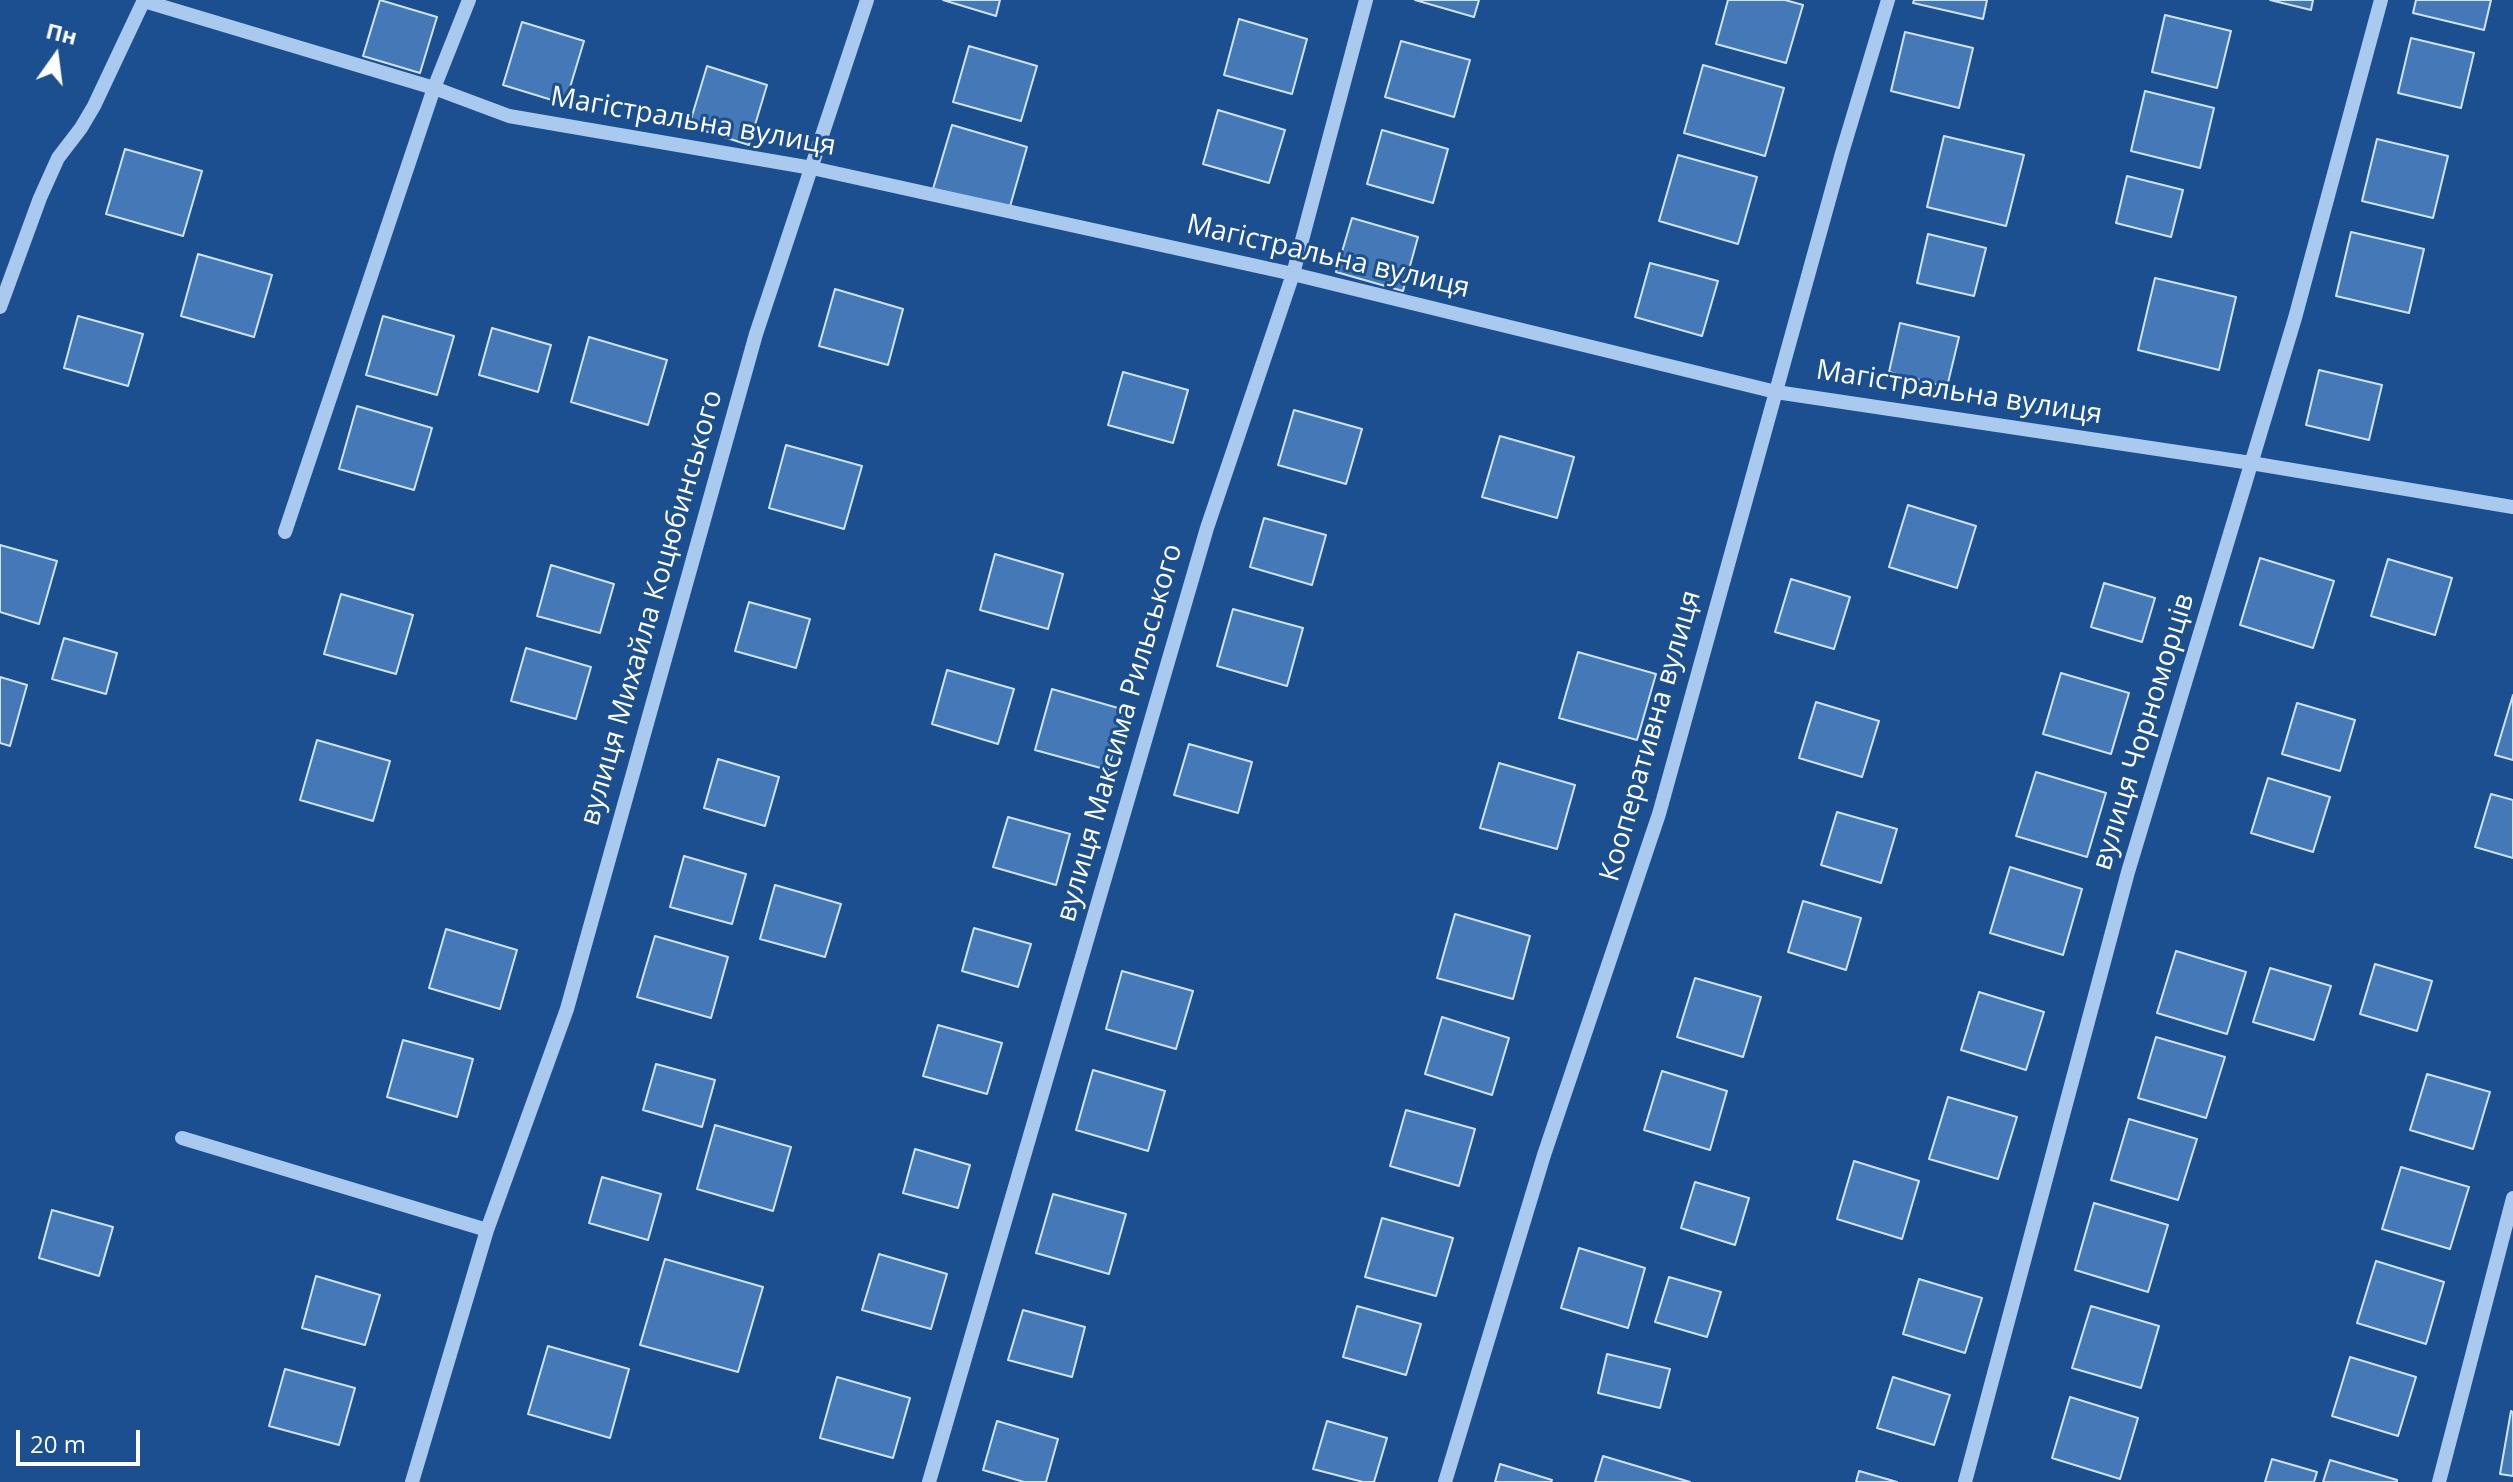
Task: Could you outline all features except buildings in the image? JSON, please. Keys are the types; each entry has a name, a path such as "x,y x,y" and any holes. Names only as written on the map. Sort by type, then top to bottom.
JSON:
{"street":[{"path":"0,307 58,158 94,106 144,0"},
{"name":"Магістральна вулиця","path":"144,0 434,88 509,116 812,168 1293,274 1776,392 2251,463 2513,507"},
{"path":"285,532 434,88 469,0"},
{"name":"вулиця Михайла Коцюбинського","path":"412,1482 487,1230 567,1009 756,334 867,0"},
{"name":"вулиця Максима Рильського","path":"929,1482 1207,528 1293,274 1366,0"},
{"name":"Кооперативна вулиця","path":"1445,1482 1544,1155 1659,814 1842,153 1888,0"},
{"name":"вулиця Чорноморців","path":"1965,1482 2128,872 2295,318 2381,0"},
{"path":"182,1138 487,1230"},
{"path":"2439,1482 2513,1198"}]}
